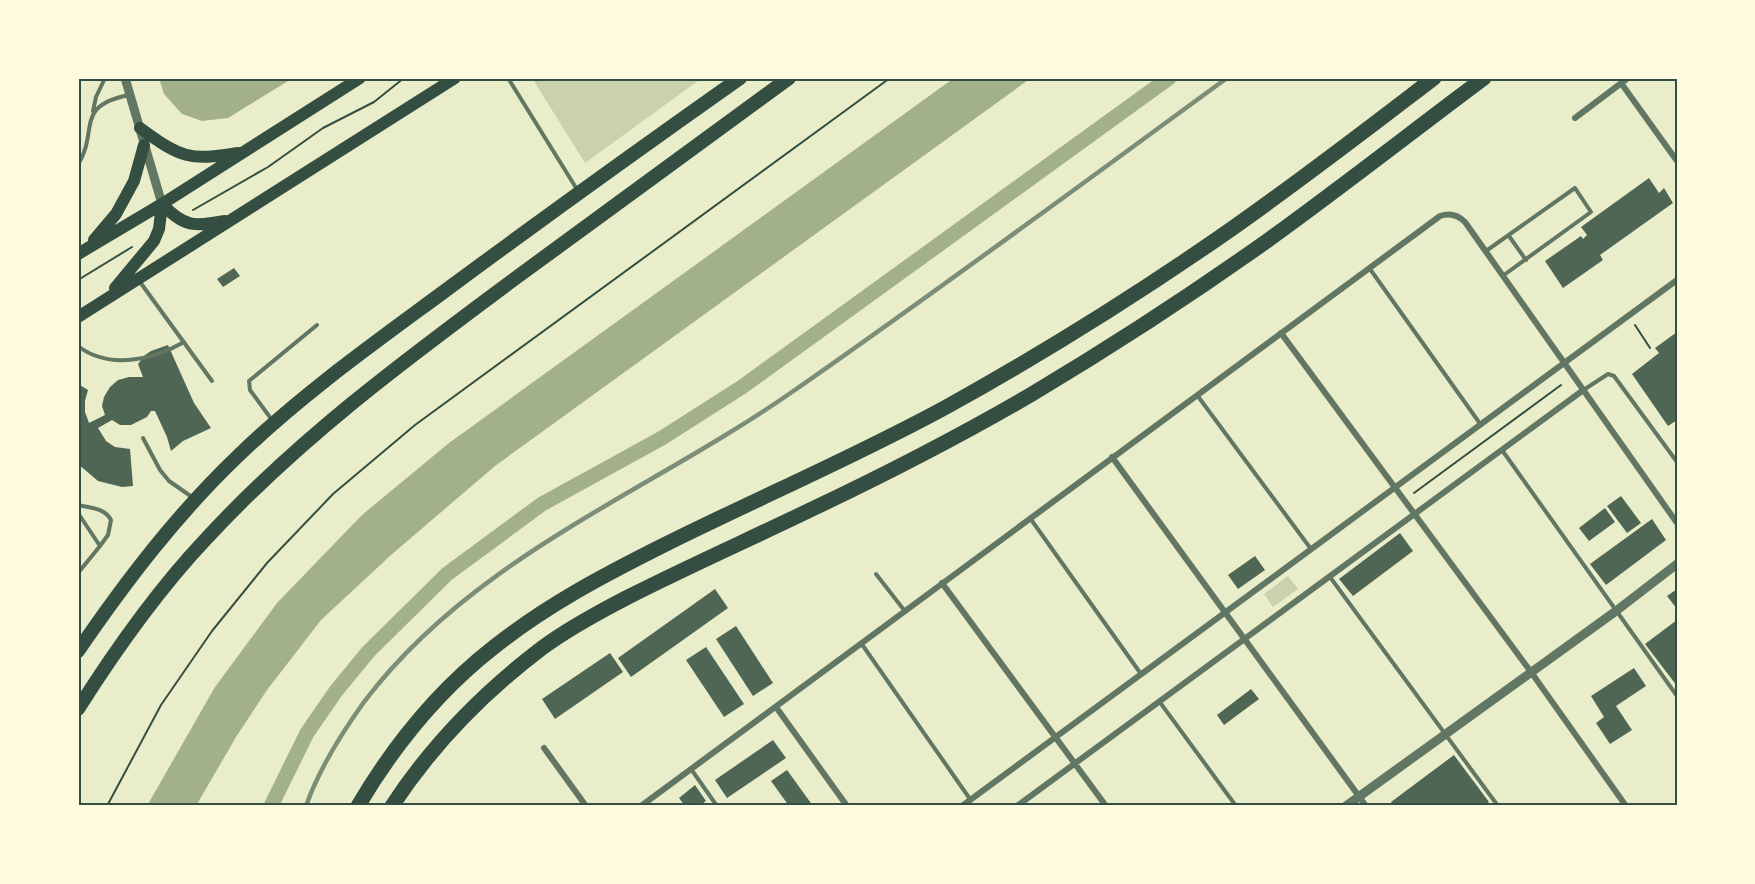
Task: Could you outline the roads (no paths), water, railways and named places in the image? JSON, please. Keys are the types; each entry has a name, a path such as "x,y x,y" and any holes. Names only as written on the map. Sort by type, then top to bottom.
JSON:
{"highway":[{"path":"78,651 129,578 195,499 239,454 274,423 365,350 578,192 740,78"},
{"path":"78,709 111,657 159,592 204,540 300,445 425,345 789,78"},
{"path":"358,806 380,770 436,700 492,648 529,620 598,578 701,526 852,456 946,407 1036,355 1216,240 1298,182 1434,78"},
{"path":"392,806 445,735 496,686 545,646 603,610 896,468 1030,395 1201,287 1300,217 1484,78"}],"main road":[{"path":"82,252 360,78"},
{"path":"78,317 455,78"},
{"path":"140,128 169,148 193,157 207,158 242,152"},
{"path":"82,252 117,214 134,181 144,145"},
{"path":"162,204 177,219 190,224 232,220"},
{"path":"104,300 154,241 159,229 162,204"}],"street":[{"path":"125,78 162,204"},
{"path":"1575,118 1628,78"},
{"path":"1621,83 1677,160"},
{"path":"641,806 1196,395 1440,216 1447,214 1456,215 1465,222 1677,523"},
{"path":"962,806 1677,280"},
{"path":"1281,333 1531,672 1626,806"},
{"path":"1017,806 1582,391"},
{"path":"1112,457 1366,806"},
{"path":"1346,806 1616,611 1677,564"},
{"path":"942,582 1106,806"},
{"path":"776,706 847,806"},
{"path":"544,748 585,806"}],"lane":[{"path":"78,165 83,157 96,97 105,78"},
{"path":"508,78 578,192"},
{"path":"93,112 106,101 130,95"},
{"path":"1486,251 1575,189 1591,213 1504,275"},
{"path":"1509,236 1526,260"},
{"path":"1369,268 1481,425"},
{"path":"138,278 212,381"},
{"path":"274,423 250,390 249,381 317,325"},
{"path":"78,346 101,358 125,360 151,357 184,342"},
{"path":"1582,391 1608,374 1614,376 1677,462"},
{"path":"1196,395 1311,549"},
{"path":"143,438 168,481 195,499"},
{"path":"1501,449 1677,696"},
{"path":"78,505 102,510 111,520 108,535 78,573"},
{"path":"78,513 100,546"},
{"path":"1029,518 1141,674"},
{"path":"876,574 904,610"},
{"path":"1330,576 1498,806"},
{"path":"861,642 970,799"},
{"path":"1159,701 1236,806"},
{"path":"691,769 717,806"}],"waterway":[{"path":"271,806 307,733 336,691 368,652 447,574 542,504 662,438 742,387 1169,78"}],"railway":[{"path":"306,806 331,752 364,702 408,651 456,607 509,567 564,530 736,428 792,392 956,276 1227,78"}]}
